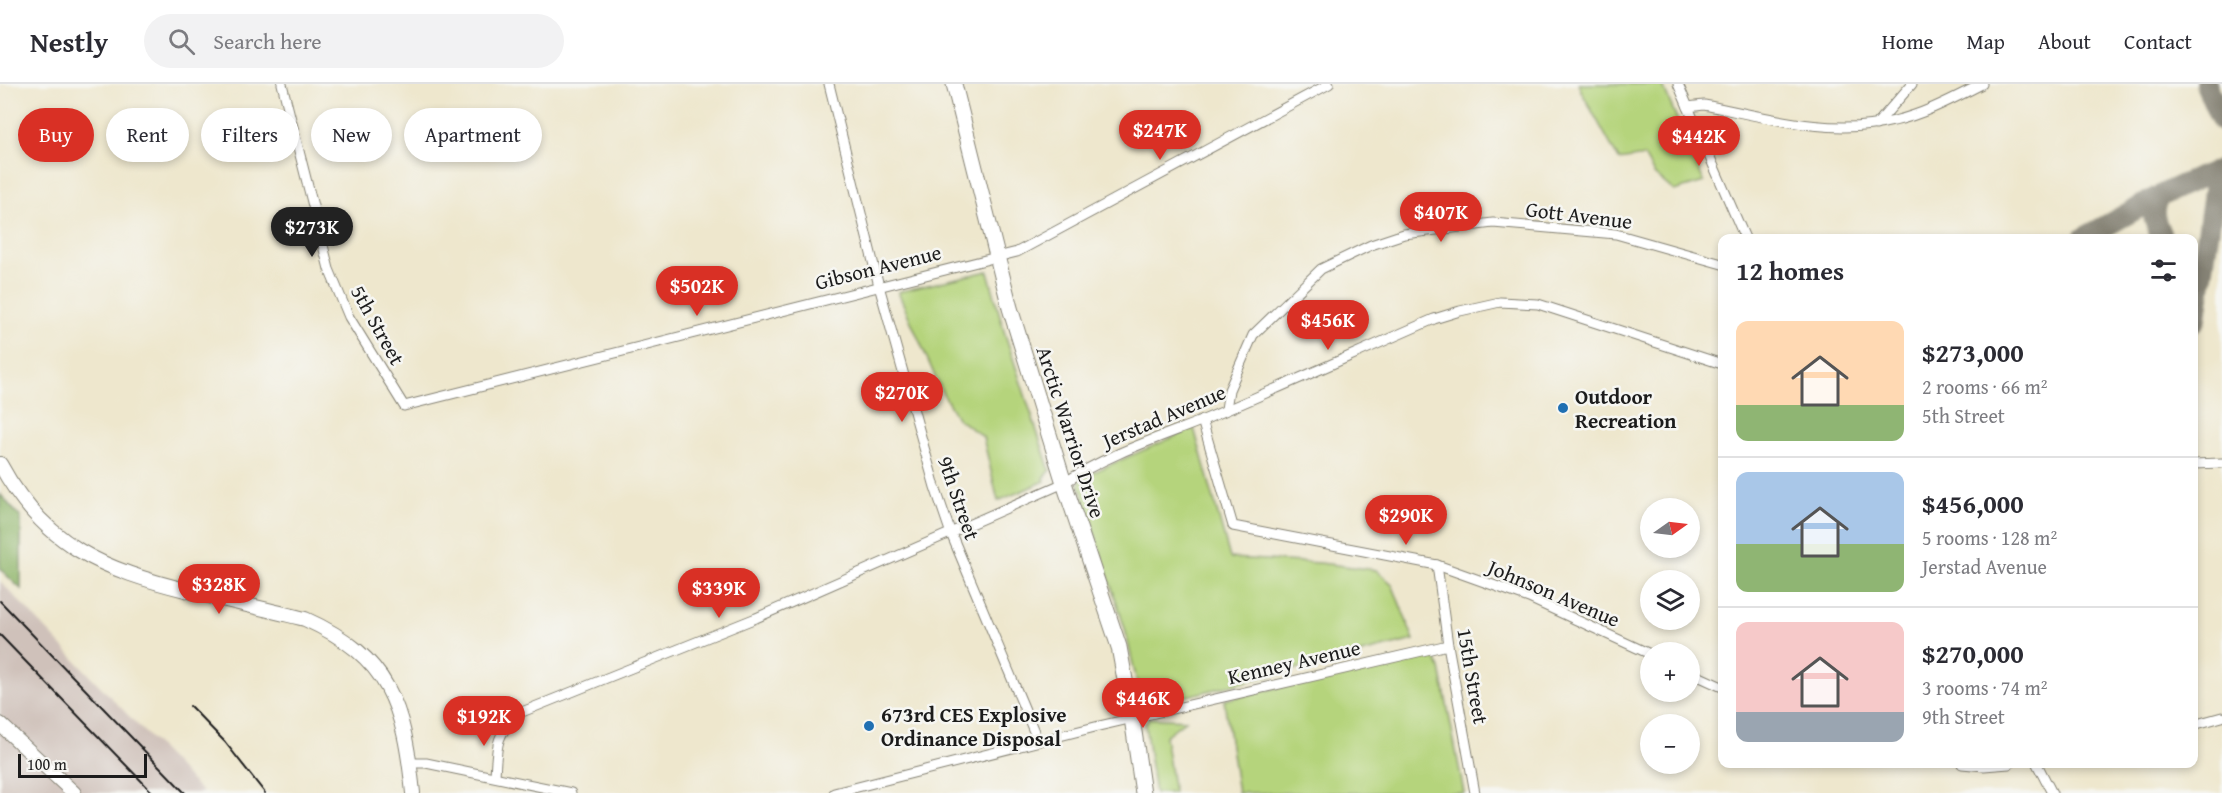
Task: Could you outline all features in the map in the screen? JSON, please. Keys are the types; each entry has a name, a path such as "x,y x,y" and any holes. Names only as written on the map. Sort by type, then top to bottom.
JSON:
{"main road":[{"name":"Arctic Warrior Drive","path":"954,84 1010,308 1064,483 1119,647 1143,793"}],"street":[{"name":"5th Street","path":"282,84 329,269 349,317 404,406"},
{"name":"9th Street","path":"829,84 879,286 925,453 950,531 1038,741"},
{"path":"1678,84 1743,234"},
{"path":"1875,125 1912,84"},
{"path":"1688,107 1704,105 1830,127 1875,125 1913,115 1982,84"},
{"name":"Gibson Avenue","path":"404,406 1017,252 1036,244 1322,86"},
{"name":"Gott Avenue","path":"1226,409 1229,390 1253,335 1321,269 1371,244 1404,234 1493,223 1616,234 1718,263"},
{"name":"Jerstad Avenue","path":"495,776 498,741 504,727 517,714 756,618 950,531 1064,483 1103,462 1434,319 1500,302 1538,304 1718,363"},
{"name":"Johnson Avenue","path":"1202,420 1233,526 1437,565 1529,598 1640,649"},
{"path":"2198,464 2222,463"},
{"path":"0,464 10,483 48,527 99,563 142,579 305,619 344,640 372,665 393,695 411,762 414,793"},
{"name":"15th Street","path":"1437,565 1448,645 1475,793"},
{"name":"Kenney Avenue","path":"834,793 1132,718 1448,645"},
{"path":"1700,677 1718,685"},
{"path":"2198,724 2222,717"},
{"path":"0,724 74,793"},
{"path":"411,762 495,776 571,793"},
{"path":"2039,768 2052,793"}],"shaded area":[{"path":"0,581 100,686 203,793 0,793"}],"green space":[{"path":"1579,84 1662,84 1704,182 1674,191 1654,174 1644,156 1619,160"},
{"path":"988,271 1004,331 1050,471 1044,478 1045,481 998,501 983,437 957,418 941,390 898,292"},
{"path":"1194,428 1230,558 1320,563 1376,570 1392,584 1414,640 1147,706 1141,700 1125,629 1079,484 1082,477"},
{"path":"0,494 21,518 21,589 0,569"},
{"path":"1431,652 1440,668 1464,793 1238,793 1224,700"},
{"path":"1148,718 1186,720 1165,736 1174,793 1155,793 1145,725"}],"taxiway":[{"path":"2206,84 2222,121"},
{"path":"2091,234 2168,192 2222,170"},
{"path":"2198,303 2215,185 2222,173"},
{"path":"2160,196 2154,206 2154,212 2160,234"}],"railway":[{"path":"0,601 185,793"},
{"path":"0,635 153,793"},
{"path":"190,706 225,742 265,793"}],"place":[{"name":"Outdoor Recreation","path":"1563,408"},
{"name":"673rd CES Explosive Ordinance Disposal","path":"869,726"}]}
